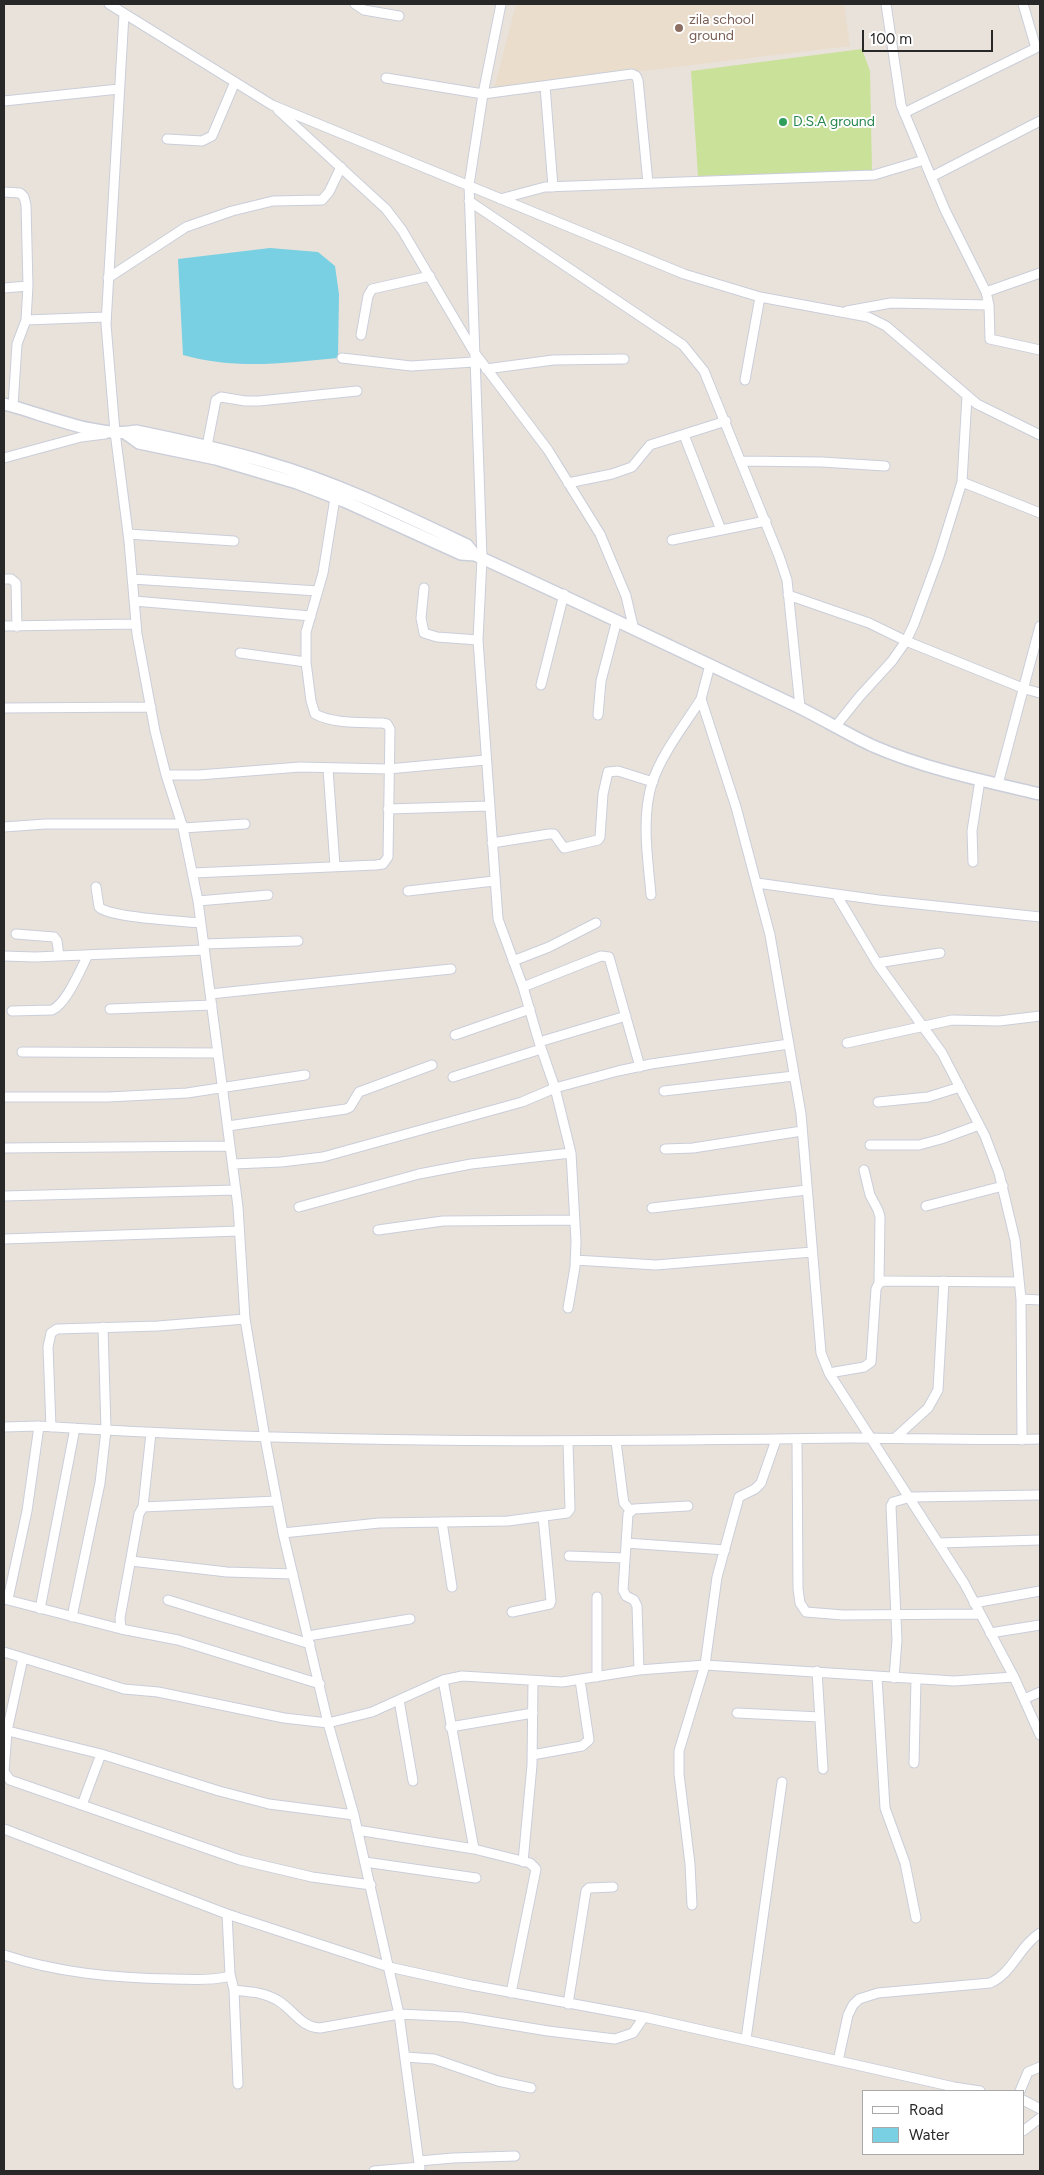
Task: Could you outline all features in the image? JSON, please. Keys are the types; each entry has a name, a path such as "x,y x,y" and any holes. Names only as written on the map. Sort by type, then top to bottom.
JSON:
{"street":[{"path":"109,4 272,105 684,274 760,297 868,317 886,326 977,404 1040,435"},
{"path":"127,4 119,89 106,317 120,433 136,624 151,707 166,774 183,826 194,873 236,1190 245,1319 265,1438 283,1533 328,1723 354,1815 399,2014 420,2167"},
{"path":"355,4 364,10 399,16"},
{"path":"501,4 483,94 468,185 474,352 478,640 498,919 524,987 540,1045 555,1088 570,1153 575,1260 568,1308"},
{"path":"886,4 901,105 944,210 986,292 990,306 990,339 1040,350"},
{"path":"904,113 1038,47 1023,4"},
{"path":"386,78 483,94 632,74 638,80 648,183"},
{"path":"167,139 202,141 212,136 235,82"},
{"path":"545,86 553,187"},
{"path":"4,101 119,89"},
{"path":"272,105 386,209 430,276 474,352 548,450 600,534 626,596 634,630"},
{"path":"931,176 1040,121"},
{"path":"500,199 545,187 874,175 924,160"},
{"path":"108,278 186,227 232,211 273,201 322,200 329,192 340,167"},
{"path":"4,192 20,193 24,197 28,286 26,320 17,344 8,406 76,425 120,433 139,443 216,459 297,483 461,554 478,557 564,594 634,630 800,707 874,746 913,761 980,780 1040,794"},
{"path":"469,201 683,345 704,371 726,421 782,564 788,594 800,707"},
{"path":"986,292 1040,273"},
{"path":"361,335 368,296 372,289 398,281 430,276"},
{"path":"4,288 28,286"},
{"path":"745,380 760,297"},
{"path":"844,312 891,303 990,306"},
{"path":"26,320 106,317"},
{"path":"342,358 411,366 474,362"},
{"path":"486,369 553,360 624,359"},
{"path":"208,446 216,400 221,397 258,401 356,391"},
{"path":"835,727 892,661 906,641 914,624 939,556 962,482 967,396"},
{"path":"568,483 612,474 632,467 650,445 726,421"},
{"path":"4,458 81,437 136,431 208,446 267,462 339,488 467,545 478,557"},
{"path":"684,435 721,530"},
{"path":"742,461 822,462 885,466"},
{"path":"962,482 1040,512"},
{"path":"194,873 376,865 386,861 388,857 390,729 387,724 335,720 315,714 311,701 306,662 306,632 323,573 335,498"},
{"path":"672,540 766,521"},
{"path":"128,534 234,541"},
{"path":"4,579 11,579 16,583 18,595 17,627"},
{"path":"132,579 318,591"},
{"path":"424,588 421,618 424,632 437,637 478,640"},
{"path":"541,685 564,594"},
{"path":"788,594 869,623 906,641 1025,689 1040,693"},
{"path":"134,601 310,616"},
{"path":"598,715 601,681 617,620"},
{"path":"4,626 136,624"},
{"path":"998,784 1025,689 1040,626"},
{"path":"240,653 306,662"},
{"path":"651,895 646,837 653,782 668,751 700,699 710,665"},
{"path":"700,699 736,807 770,935 802,1131 821,1353 829,1373 910,1497 974,1603 1014,1677 1040,1735"},
{"path":"4,708 151,707"},
{"path":"166,774 199,775 300,767 388,769 486,760"},
{"path":"328,768 335,866"},
{"path":"492,843 549,834 554,834 564,848 598,840 600,837 603,794 608,772 618,771 653,782"},
{"path":"973,862 972,831 980,780"},
{"path":"388,809 489,806"},
{"path":"4,827 45,824 183,826 245,824"},
{"path":"408,891 494,881"},
{"path":"757,884 1040,917"},
{"path":"96,887 100,907 106,912 136,917 201,923"},
{"path":"836,894 877,963 942,1054 979,1125 1003,1186 1015,1240 1021,1299 1022,1440"},
{"path":"198,901 268,896"},
{"path":"513,961 549,947 596,922"},
{"path":"16,934 54,937 57,941 59,956"},
{"path":"4,956 88,955 298,941"},
{"path":"877,963 940,953"},
{"path":"12,1011 52,1010 56,1008 63,1000 88,955"},
{"path":"524,987 606,955 611,962 640,1067"},
{"path":"210,994 451,969"},
{"path":"110,1010 212,1005"},
{"path":"455,1035 530,1009"},
{"path":"454,1076 626,1016"},
{"path":"847,1043 952,1020 999,1021 1040,1016"},
{"path":"233,1164 281,1162 323,1157 522,1102 555,1088 640,1067 789,1044"},
{"path":"22,1052 218,1053"},
{"path":"228,1126 346,1109 350,1107 358,1092 432,1066"},
{"path":"4,1097 187,1093 305,1075"},
{"path":"664,1091 794,1076"},
{"path":"878,1102 928,1097 960,1087"},
{"path":"870,1145 919,1145 979,1125"},
{"path":"665,1149 693,1148 802,1131"},
{"path":"4,1148 230,1146"},
{"path":"299,1207 427,1172 471,1164 570,1153"},
{"path":"829,1373 864,1367 871,1362 876,1288 879,1283 880,1217 870,1195 864,1170"},
{"path":"926,1206 1003,1186"},
{"path":"4,1196 236,1190"},
{"path":"652,1208 807,1190"},
{"path":"378,1230 443,1221 574,1220"},
{"path":"4,1239 239,1231"},
{"path":"575,1260 656,1265 812,1252"},
{"path":"879,1283 884,1281 1019,1282"},
{"path":"895,1438 928,1408 938,1390 944,1282"},
{"path":"1021,1299 1040,1300"},
{"path":"51,1427 48,1347 51,1333 65,1328 158,1326 245,1319"},
{"path":"72,1617 100,1483 106,1430 103,1327"},
{"path":"4,1427 39,1426 265,1438 568,1442 871,1438 1040,1439"},
{"path":"39,1426 27,1511 6,1599 120,1629 178,1640 320,1684"},
{"path":"40,1609 75,1428"},
{"path":"120,1629 120,1618 139,1514 143,1507 151,1433"},
{"path":"692,1905 688,1837 679,1751 705,1665 717,1577 739,1498 755,1489 761,1483 776,1440"},
{"path":"798,1440 798,1589 802,1608 806,1612 810,1614 980,1614"},
{"path":"616,1441 622,1497 624,1504 630,1510 688,1506"},
{"path":"283,1533 379,1523 508,1521 567,1513 570,1509 568,1442"},
{"path":"894,1678 897,1640 891,1506 897,1500 910,1497 1040,1495"},
{"path":"143,1507 277,1501"},
{"path":"630,1510 627,1518 623,1590 626,1596 634,1600 637,1606 639,1670"},
{"path":"512,1612 550,1604 551,1601 542,1516"},
{"path":"442,1522 452,1587"},
{"path":"939,1543 1040,1540"},
{"path":"626,1543 725,1550"},
{"path":"569,1556 625,1558"},
{"path":"131,1561 227,1572 293,1574"},
{"path":"974,1603 1040,1591"},
{"path":"597,1597 597,1677"},
{"path":"168,1600 309,1640 410,1619"},
{"path":"990,1633 1040,1625"},
{"path":"4,1652 124,1689 158,1692 284,1718 328,1723 372,1712 443,1680 462,1676 533,1681 580,1680 639,1670 705,1665 954,1681 1014,1677"},
{"path":"23,1658 5,1730 4,1772 6,1777 17,1783 240,1860 312,1877 370,1885"},
{"path":"818,1671 823,1769"},
{"path":"877,1677 885,1808 905,1863 916,1918"},
{"path":"914,1763 916,1679"},
{"path":"443,1680 450,1727 474,1849"},
{"path":"532,1755 582,1746 590,1740 580,1680"},
{"path":"523,1862 532,1755 533,1681"},
{"path":"1024,1699 1040,1692"},
{"path":"399,1700 413,1781"},
{"path":"450,1727 533,1713"},
{"path":"737,1713 820,1717"},
{"path":"5,1730 101,1754 219,1791 269,1804 354,1815"},
{"path":"82,1805 101,1754"},
{"path":"746,2039 782,1782"},
{"path":"4,1829 227,1914 389,1967 511,1993 644,2017 975,2090"},
{"path":"357,1830 474,1849 530,1864 536,1868 536,1876 511,1993"},
{"path":"365,1862 476,1878"},
{"path":"568,2004 586,1890 589,1888 613,1887"},
{"path":"227,1914 230,1974 234,1990 238,2084"},
{"path":"838,2061 848,2016 858,1999 878,1993 990,1982 1005,1974 1021,1950 1032,1938 1040,1933"},
{"path":"4,1955 31,1964 80,1974 217,1979 230,1974"},
{"path":"234,1990 270,1996 312,2028 399,2014 463,2017 548,2032 615,2039 633,2033 644,2017"},
{"path":"405,2057 434,2059 498,2081 531,2088"},
{"path":"1020,2090 1028,2072 1040,2067"},
{"path":"1024,2101 1040,2109"},
{"path":"1024,2131 1040,2118"},
{"path":"374,2171 420,2167 453,2158 515,2156"}],"shaded area":[{"name":"zila school ground","path":"516,4 844,4 850,46 494,89"}],"green space":[{"name":"D.S.A ground","path":"862,49 870,71 872,172 698,176 691,71"}],"water":[{"path":"270,248 318,252 335,266 339,294 338,358 241,364 202,360 183,355 178,259"}],"place":[{"name":"zila school ground","path":"679,28"},
{"name":"D.S.A ground","path":"783,122"}]}
